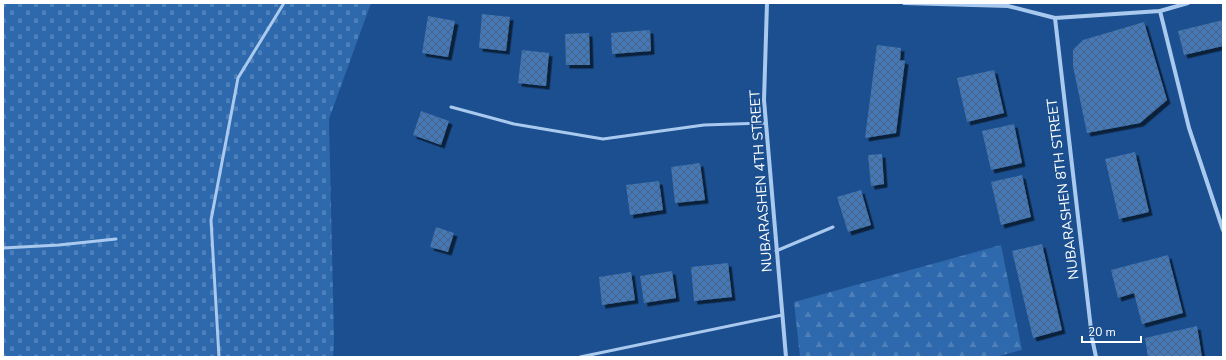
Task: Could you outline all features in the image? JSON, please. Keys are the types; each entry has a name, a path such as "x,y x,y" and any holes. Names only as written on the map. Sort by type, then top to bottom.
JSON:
{"street":[{"name":"NUBARASHEN 4TH STREET","path":"767,3 764,100 786,357"},
{"path":"904,3 1008,6 1055,18 1160,11 1188,3"},
{"path":"1160,11 1190,128 1223,230"},
{"name":"NUBARASHEN 8TH STREET","path":"1055,18 1092,338 1096,357"}],"lane":[{"path":"219,357 211,220 238,78 284,3"},
{"path":"451,107 514,124 603,139 704,125 766,123"},
{"path":"776,251 833,227"},
{"path":"3,248 59,245 116,239"},
{"path":"580,357 782,315"}],"green space":[{"path":"3,3 371,3 329,119 334,340 333,357 3,357"},
{"path":"1001,245 1022,350 995,357 800,357 794,302"}],"building":[{"path":"482,14 510,17 506,51 479,48"},
{"path":"428,16 455,21 448,57 422,53"},
{"path":"1223,20 1223,46 1184,55 1178,31"},
{"path":"1144,22 1167,100 1140,123 1087,133 1073,66 1073,50 1083,40"},
{"path":"650,30 651,51 612,54 611,33"},
{"path":"589,33 590,65 566,65 565,34"},
{"path":"877,45 901,48 900,60 905,61 896,133 865,138"},
{"path":"522,50 549,53 546,86 518,83"},
{"path":"994,70 1004,113 967,122 957,78"},
{"path":"421,111 449,121 441,145 413,135"},
{"path":"1014,124 1022,163 991,170 982,131"},
{"path":"1135,152 1149,212 1119,219 1105,159"},
{"path":"882,154 884,184 871,186 868,155"},
{"path":"700,163 705,200 675,203 671,167"},
{"path":"1022,175 1031,217 1001,225 991,182"},
{"path":"659,181 663,210 630,215 626,185"},
{"path":"861,190 871,225 848,232 837,197"},
{"path":"436,227 454,233 448,252 430,247"},
{"path":"1042,244 1062,330 1033,338 1012,251"},
{"path":"1168,255 1183,313 1142,324 1134,293 1118,298 1111,270"},
{"path":"728,263 732,297 694,301 691,267"},
{"path":"672,271 676,298 644,303 640,276"},
{"path":"631,272 635,300 602,305 599,277"},
{"path":"1197,326 1202,357 1148,357 1145,338"}]}
